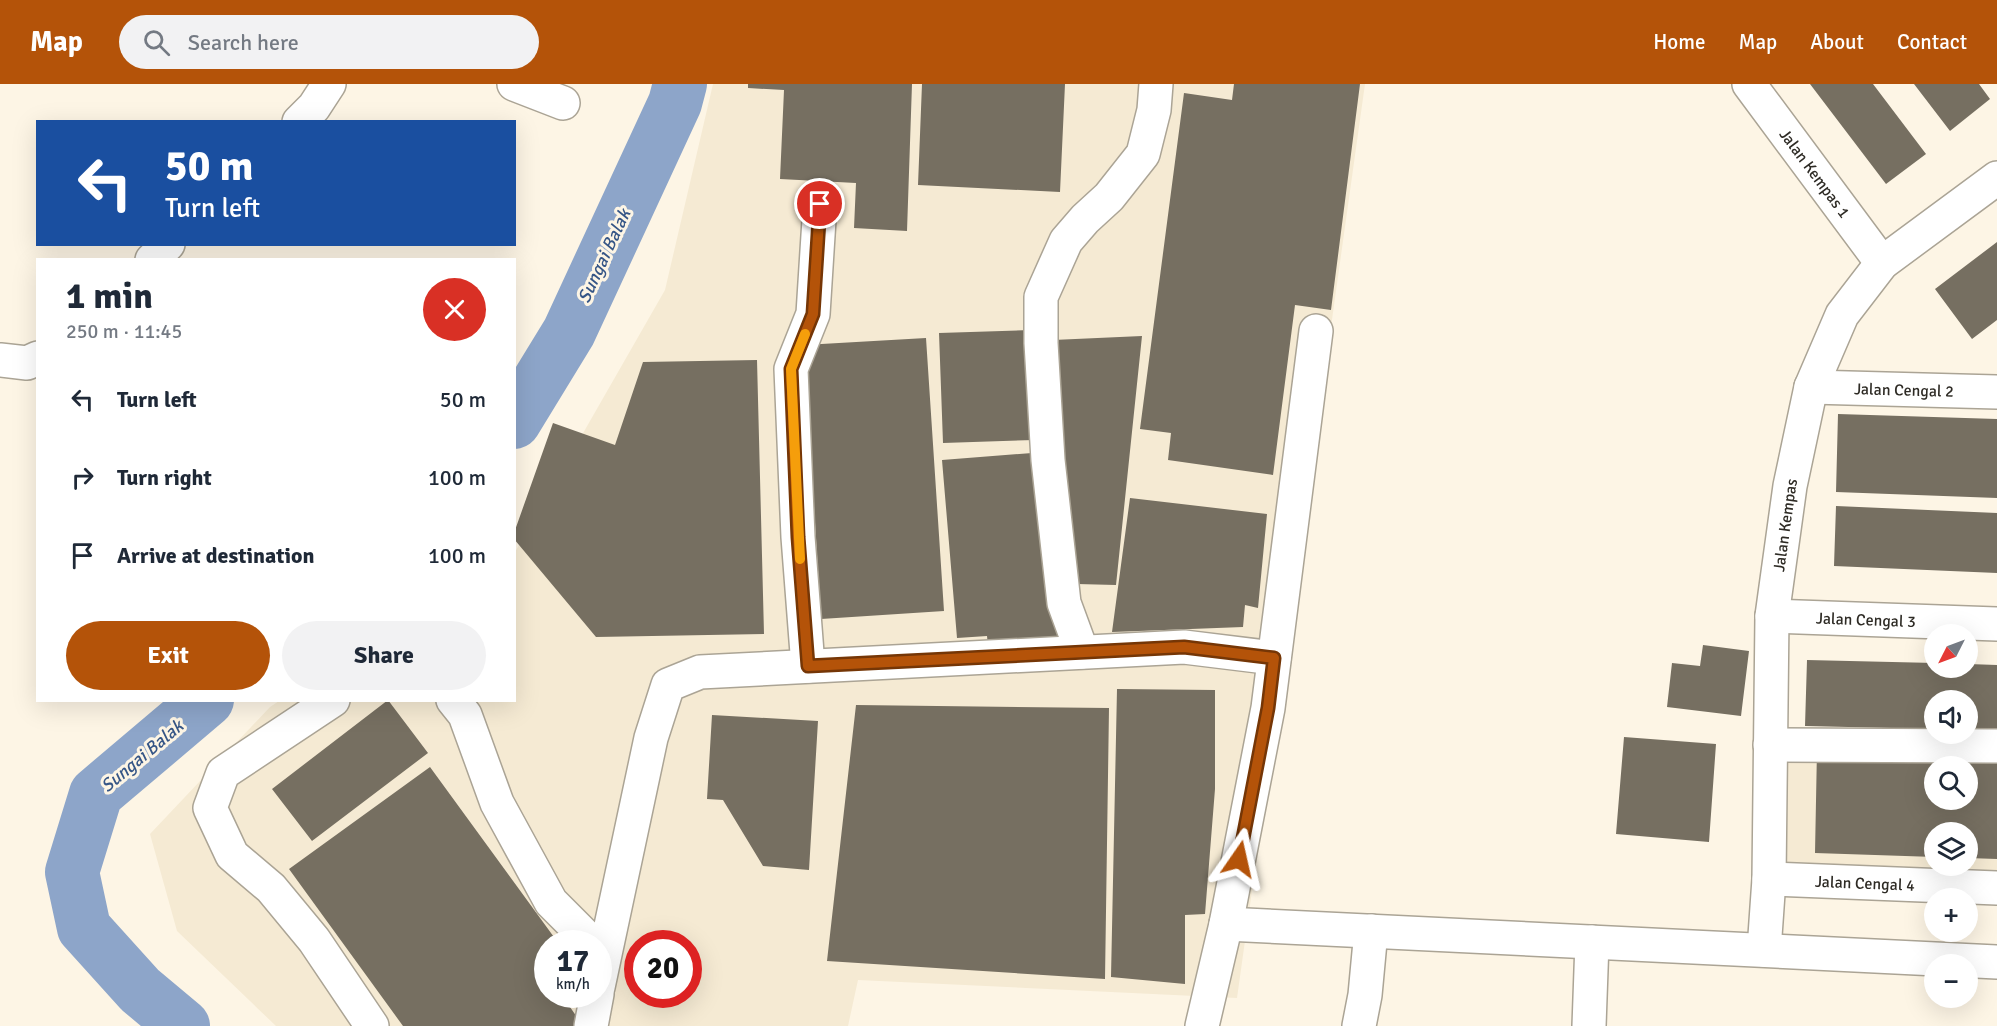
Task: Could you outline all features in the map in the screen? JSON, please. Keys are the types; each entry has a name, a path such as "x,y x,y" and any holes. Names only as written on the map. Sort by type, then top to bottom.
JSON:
{"street":[{"path":"301,120 314,107 329,84"},
{"path":"514,84 563,103"},
{"path":"1082,652 1064,603 1048,460 1041,343 1041,297 1066,241 1109,197 1143,154 1154,110 1156,84"},
{"name":"Jalan Kempas 1","path":"1749,84 1882,263"},
{"name":"Jalan Kempas","path":"1764,950 1769,879 1772,616 1790,486 1811,387 1842,315 1882,263 1997,178"},
{"path":"808,666 798,537 791,369 813,314 820,204"},
{"path":"154,258 166,246"},
{"path":"1202,1026 1226,924 1268,708 1316,331"},
{"path":"0,360 27,363 36,359"},
{"name":"Jalan Cengal 2","path":"1811,387 1997,392"},
{"name":"Jalan Cengal 3","path":"1772,616 1997,624"},
{"path":"604,930 651,738 668,684 699,672 1184,647 1274,658"},
{"path":"330,702 223,773 210,808 232,855 271,888 314,940 372,1026"},
{"path":"454,702 465,716 497,803 551,902 580,930"},
{"path":"1770,745 1997,746"},
{"name":"Jalan Cengal 4","path":"1769,879 1997,888"},
{"path":"1226,924 1997,962"},
{"path":"1359,1026 1365,995 1371,931"},
{"path":"1589,1026 1592,942"},
{"path":"591,1026 594,1008"}],"shaded area":[{"path":"713,84 1365,84 1237,998 858,980 848,1026 276,1026 177,931 150,834 270,707 278,702 516,702 516,550 665,290"},
{"path":"1781,751 1961,756 1924,756 1924,810 1978,810 1978,756 1997,757 1997,876 1978,875 1978,822 1924,822 1924,873 1780,868"}],"building":[{"path":"748,84 912,84 907,231 854,228 856,183 780,179 784,90 748,88"},
{"path":"922,84 1065,84 1060,192 918,185"},
{"path":"1234,84 1360,84 1331,310 1295,305 1273,475 1168,460 1171,433 1140,429 1184,93 1232,100"},
{"path":"1810,84 1873,84 1926,154 1886,184"},
{"path":"1914,84 1979,84 1990,99 1950,131"},
{"path":"1997,242 1997,320 1972,339 1935,289"},
{"path":"1030,330 1034,440 943,443 939,333"},
{"path":"1142,336 1116,585 1077,584 1053,340"},
{"path":"926,338 944,611 821,619 804,345"},
{"path":"757,360 764,634 596,637 516,541 516,527 553,423 615,445 643,362"},
{"path":"1838,414 1997,419 1997,498 1836,492"},
{"path":"1045,452 1060,641 988,646 987,636 957,638 942,460"},
{"path":"1130,498 1267,514 1258,608 1245,605 1243,627 1112,632"},
{"path":"1836,506 1997,513 1997,573 1834,566"},
{"path":"1703,645 1749,651 1741,716 1667,707 1672,663 1700,666"},
{"path":"1807,660 1924,663 1924,678 1978,678 1978,664 1997,665 1997,731 1978,730 1978,690 1924,690 1924,729 1805,726"},
{"path":"1117,689 1215,690 1215,789 1205,914 1185,915 1185,984 1111,977"},
{"path":"385,702 390,702 428,753 312,841 272,789"},
{"path":"856,705 1109,708 1105,979 827,961"},
{"path":"712,715 818,721 809,870 763,866 723,800 707,799"},
{"path":"1624,737 1716,744 1709,842 1616,834"},
{"path":"1817,749 1997,756 1997,859 1978,858 1978,822 1924,822 1924,857 1815,853"},
{"path":"430,767 549,930 534,930 534,1008 571,1008 583,1026 403,1026 289,869"}],"waterway":[{"name":"Sungai Balak","path":"516,419 569,332 675,103 680,84"},
{"name":"Sungai Balak","path":"183,1026 140,990 84,928 72,872 96,794 205,702"}],"slow traffic":[{"path":"800,559 791,369 805,334"}],"route":[{"path":"820,204 813,314 791,369 798,537 808,666 1184,647 1274,658 1268,708 1239,859"}]}
